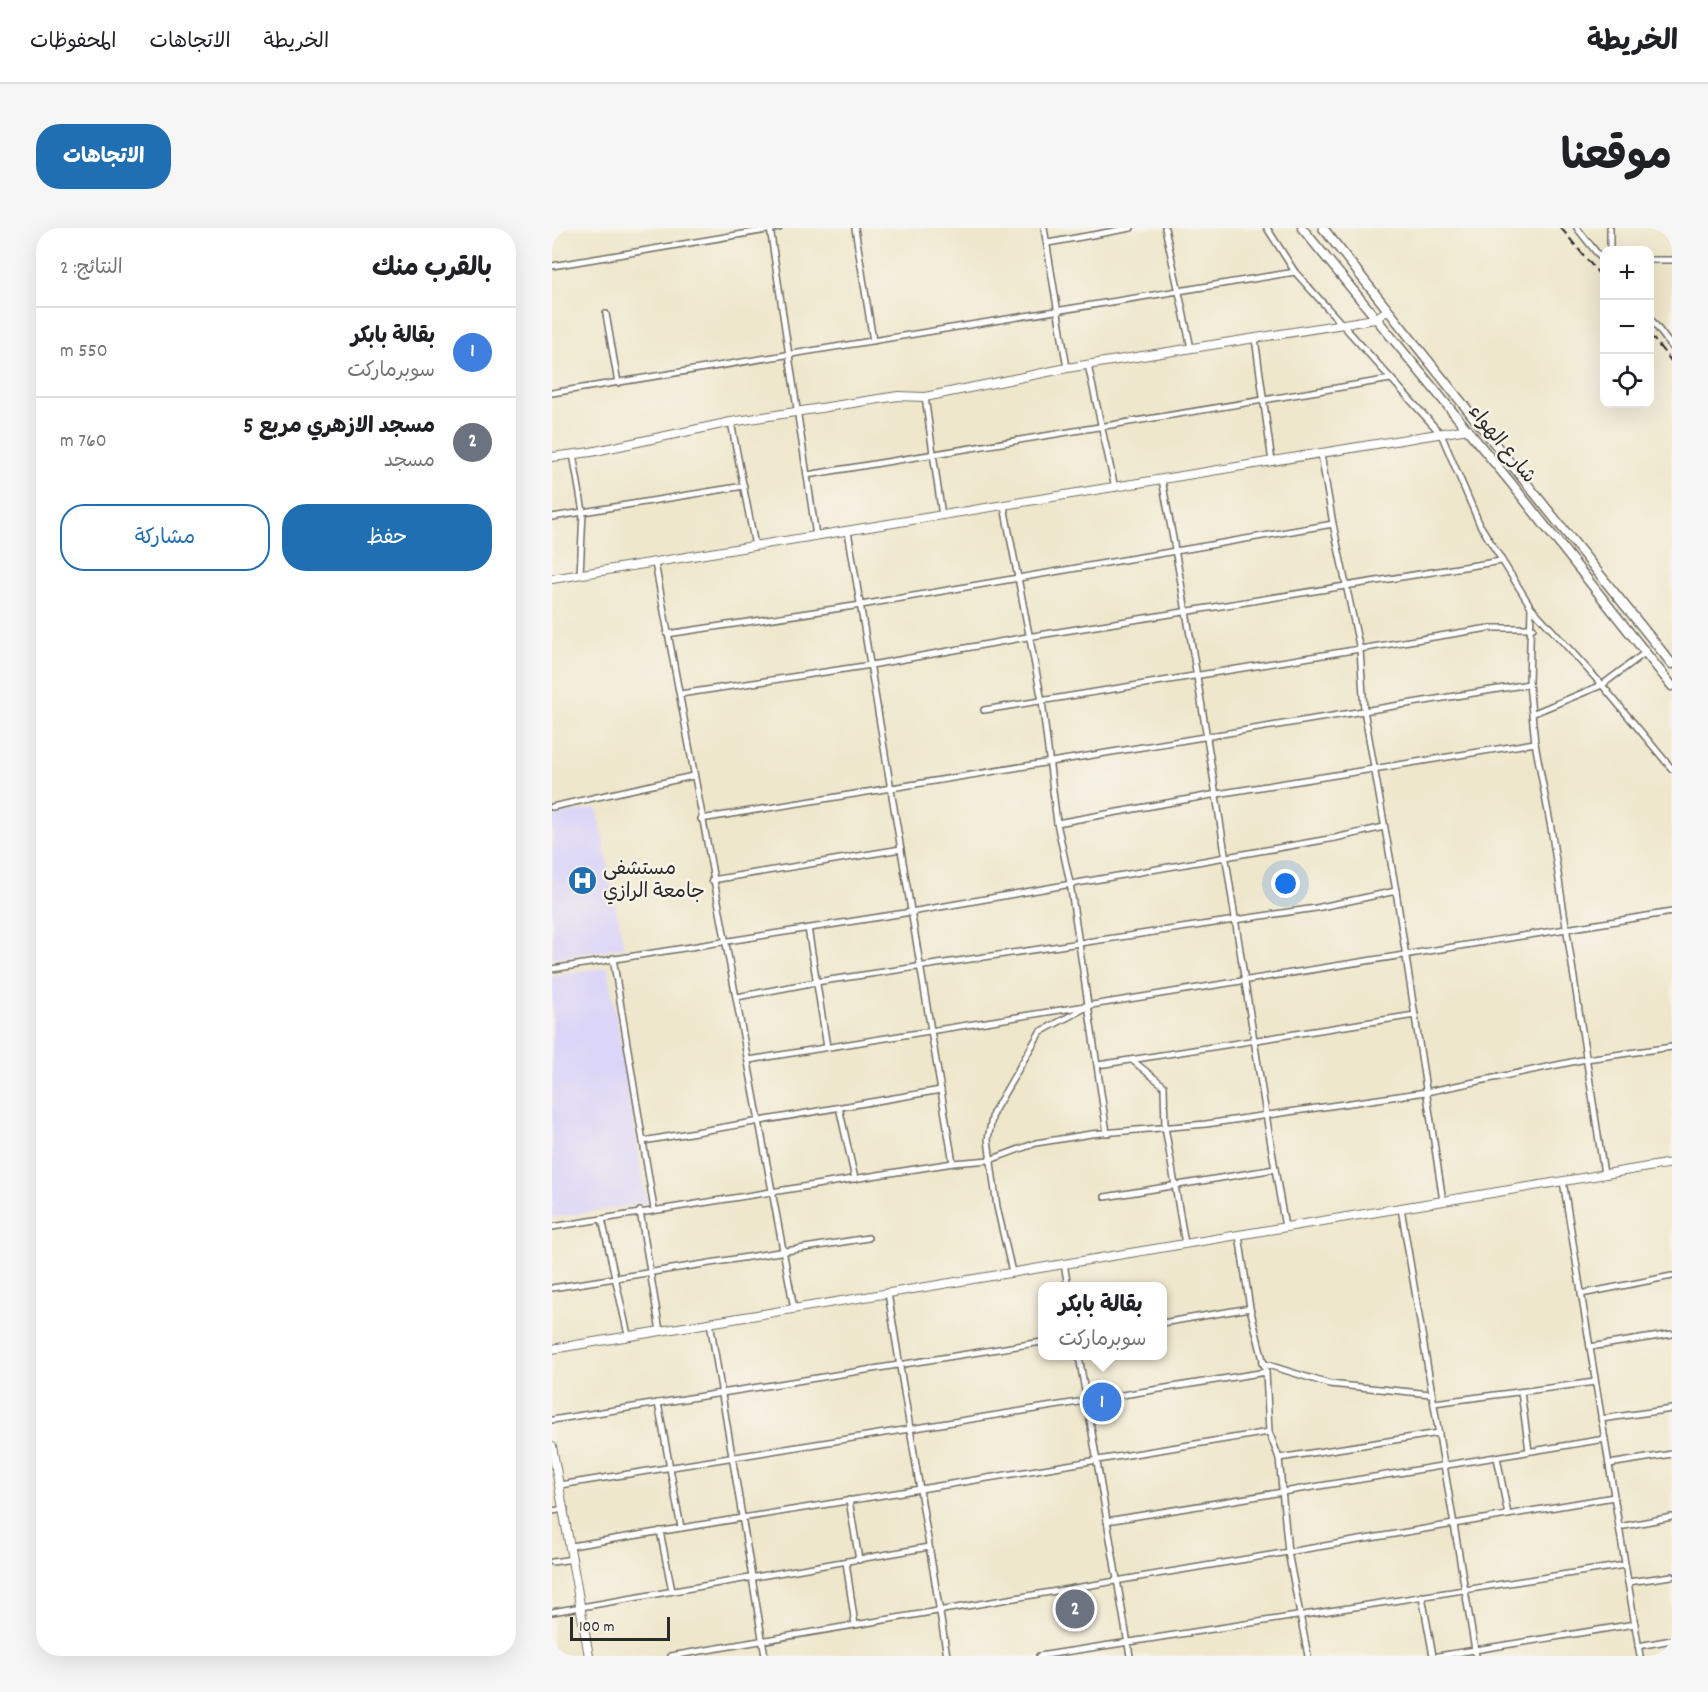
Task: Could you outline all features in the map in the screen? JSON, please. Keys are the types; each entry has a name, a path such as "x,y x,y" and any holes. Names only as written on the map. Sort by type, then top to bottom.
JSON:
{"main road":[{"name":"شارع الهواء","path":"1302,228 1468,429 1672,686"},
{"name":"شارع الهواء","path":"1323,228 1477,425 1672,664"}],"street":[{"path":"552,266 779,228"},
{"path":"855,228 873,341"},
{"path":"1044,228 1067,368"},
{"path":"1048,243 1131,228"},
{"path":"1165,228 1191,348"},
{"path":"1267,228 1295,273 1441,434 1480,525 1531,607 1602,685 1672,769"},
{"path":"1577,228 1600,256"},
{"path":"1610,228 1610,246"},
{"path":"770,229 816,537"},
{"path":"1654,260 1672,260"},
{"path":"552,393 1295,273"},
{"path":"552,457 731,422 898,396 925,396 1067,368 1375,319 1388,310"},
{"path":"606,314 618,383"},
{"path":"1654,323 1672,346"},
{"path":"1255,338 1272,462"},
{"path":"1088,365 1115,488"},
{"path":"807,475 1391,379"},
{"path":"925,396 942,516"},
{"path":"731,422 755,546"},
{"path":"552,579 1468,429"},
{"path":"573,454 583,512 580,575"},
{"path":"1321,454 1333,524 1360,650 1364,710 1407,956 1443,1201"},
{"path":"1162,480 1198,675 1227,857 1234,918 1285,1227"},
{"path":"552,517 744,486"},
{"path":"1004,506 1027,637 1042,701 1057,823 1070,883 1090,1006 1107,1133"},
{"path":"667,634 861,605 1333,524"},
{"path":"848,531 953,1163"},
{"path":"680,694 870,666 1027,637 1501,561"},
{"path":"655,563 712,880 749,1060 794,1309"},
{"path":"1531,607 1533,628 1529,684 1534,713 1535,743 1567,930 1604,1174"},
{"path":"984,710 1489,628 1533,628"},
{"path":"1534,713 1602,685 1646,652"},
{"path":"701,819 1529,684"},
{"path":"1057,823 1217,794 1535,743"},
{"path":"552,807 693,776"},
{"path":"552,969 911,912 1384,827"},
{"path":"712,880 901,849"},
{"path":"736,997 920,966 1234,918 1316,908 1396,891"},
{"path":"749,1060 1672,912"},
{"path":"808,928 827,1047"},
{"path":"613,958 654,1209"},
{"path":"1012,1272 997,1207 990,1160 988,1139 993,1113 1040,1032 1090,1006"},
{"path":"1098,1065 1415,1015"},
{"path":"552,1227 640,1211 773,1194 953,1163 990,1160 1036,1143 1266,1115 1426,1092 1586,1059 1672,1047"},
{"path":"1132,1060 1164,1086 1165,1127 1185,1244"},
{"path":"643,1141 940,1090"},
{"path":"839,1107 855,1179"},
{"path":"552,1349 1672,1163"},
{"path":"1105,1197 1275,1169"},
{"path":"1563,1181 1640,1656"},
{"path":"1401,1208 1475,1653"},
{"path":"640,1211 660,1331"},
{"path":"602,1219 628,1335"},
{"path":"1239,1235 1250,1308 1266,1372 1269,1432 1279,1458 1288,1552 1308,1656"},
{"path":"552,1288 868,1238"},
{"path":"1064,1264 1067,1282"},
{"path":"1581,1294 1672,1276"},
{"path":"888,1293 946,1656"},
{"path":"1167,1322 1250,1308"},
{"path":"710,1323 765,1656"},
{"path":"1590,1347 1672,1334"},
{"path":"552,1420 1038,1343"},
{"path":"1080,1360 1130,1656"},
{"path":"1262,1363 1329,1384 1431,1394"},
{"path":"560,1485 1266,1372"},
{"path":"1434,1403 1596,1382"},
{"path":"1521,1392 1529,1451"},
{"path":"658,1403 681,1528"},
{"path":"1601,1419 1672,1409"},
{"path":"571,1546 1269,1432"},
{"path":"1279,1458 1439,1432"},
{"path":"1107,1521 1605,1439"},
{"path":"552,1446 553,1460 565,1509 589,1656"},
{"path":"1609,1464 1672,1454"},
{"path":"1497,1457 1508,1515"},
{"path":"671,1656 1614,1497"},
{"path":"849,1500 859,1560"},
{"path":"552,1511 565,1509"},
{"path":"1619,1527 1672,1517"},
{"path":"660,1532 672,1591"},
{"path":"552,1612 929,1546"},
{"path":"552,1562 573,1559"},
{"path":"846,1562 855,1625"},
{"path":"1039,1656 1625,1565"},
{"path":"1628,1582 1672,1576"},
{"path":"1422,1596 1433,1656"},
{"path":"1438,1656 1475,1653 1635,1624"},
{"path":"1638,1646 1672,1640"}],"shaded area":[{"name":"مستشفى جامعة الرازي","path":"597,808 624,947 552,959 552,816"},
{"path":"608,967 647,1203 552,1218 552,976"}],"railway":[{"path":"1561,228 1600,275"},
{"path":"1654,340 1672,362"}],"place":[{"name":"مستشفى جامعة الرازي","path":"582,881"},
{"name":"بقالة بابكر","path":"1102,1402"},
{"name":"مسجد الازهري مربع 5","path":"1075,1609"}]}
